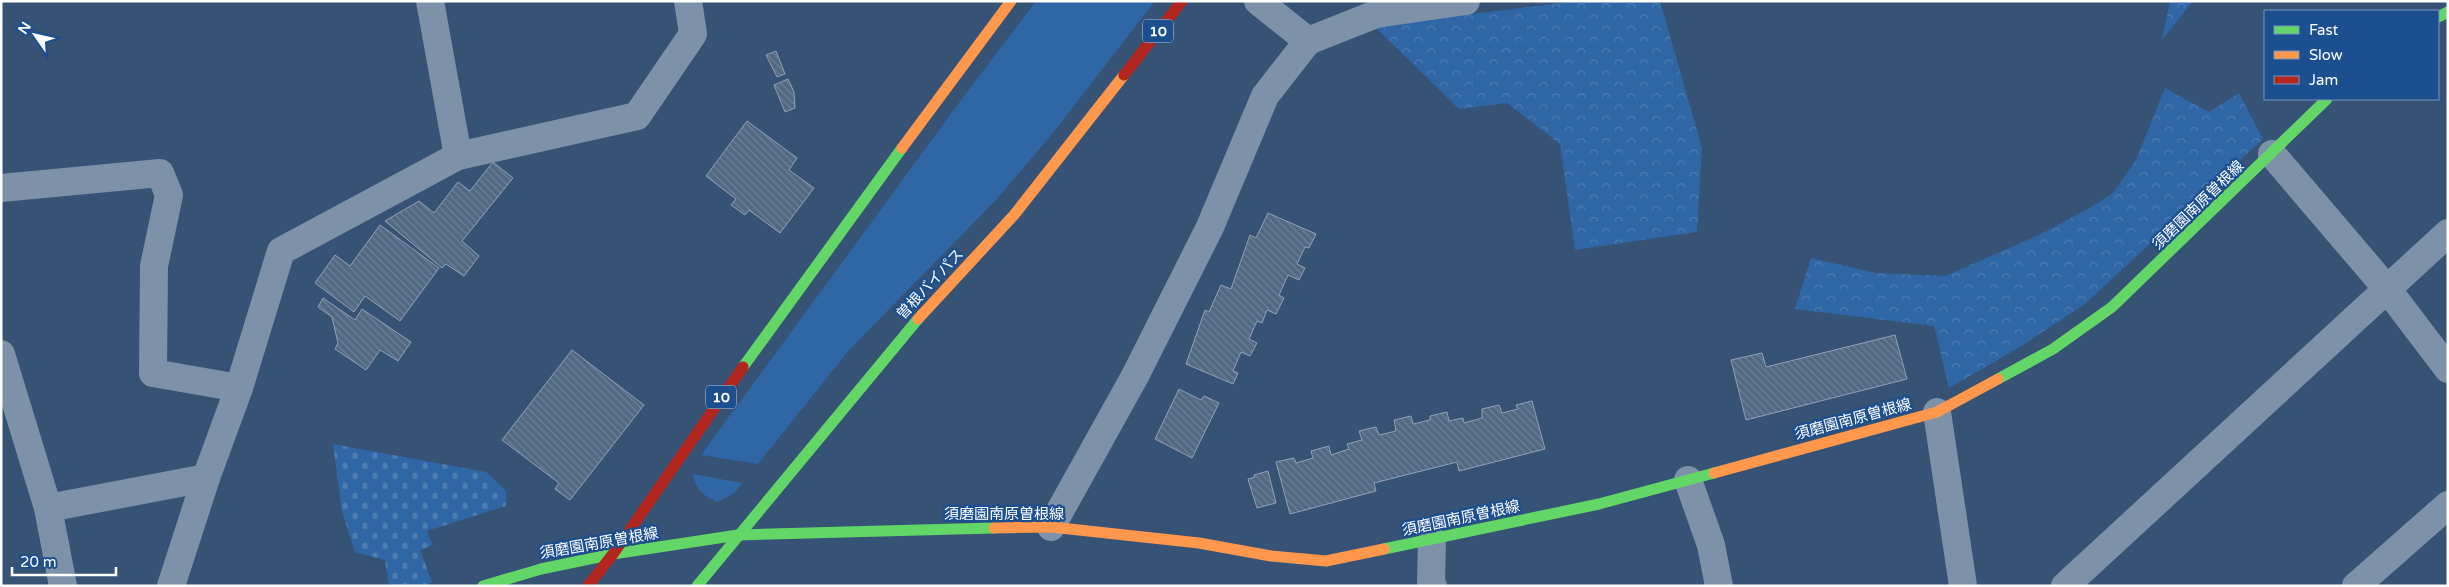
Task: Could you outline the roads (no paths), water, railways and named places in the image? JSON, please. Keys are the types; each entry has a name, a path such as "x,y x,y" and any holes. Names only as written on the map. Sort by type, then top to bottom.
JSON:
{"main road":[{"name":"10","path":"588,586 613,554 672,467 832,241 1011,1"},
{"name":"曽根バイパス","path":"697,586 901,337 1014,215 1182,1"},
{"name":"須磨園南原曽根線","path":"483,586 533,570 613,554 738,535 810,531 1051,527 1199,543 1271,556 1326,561 1599,504 1937,412 2053,350 2112,308 2326,100"}],"street":[{"path":"430,1 458,156"},
{"path":"170,586 206,478 239,388 281,251 458,156 636,116 693,34 688,1"},
{"path":"1258,1 1308,41"},
{"path":"1051,527 1135,376 1210,227 1265,96 1308,41 1376,14 1466,1"},
{"path":"2272,154 2388,290 2448,369"},
{"path":"1,188 160,173 168,195 154,266 153,373 239,388"},
{"path":"2065,586 2448,233"},
{"path":"1,354 48,508 62,586"},
{"path":"1937,412 1963,586"},
{"path":"48,508 206,478"},
{"path":"1688,480 1711,545 1719,586"},
{"path":"2356,586 2448,505"},
{"path":"1432,540 1431,583 1433,586"}]}
